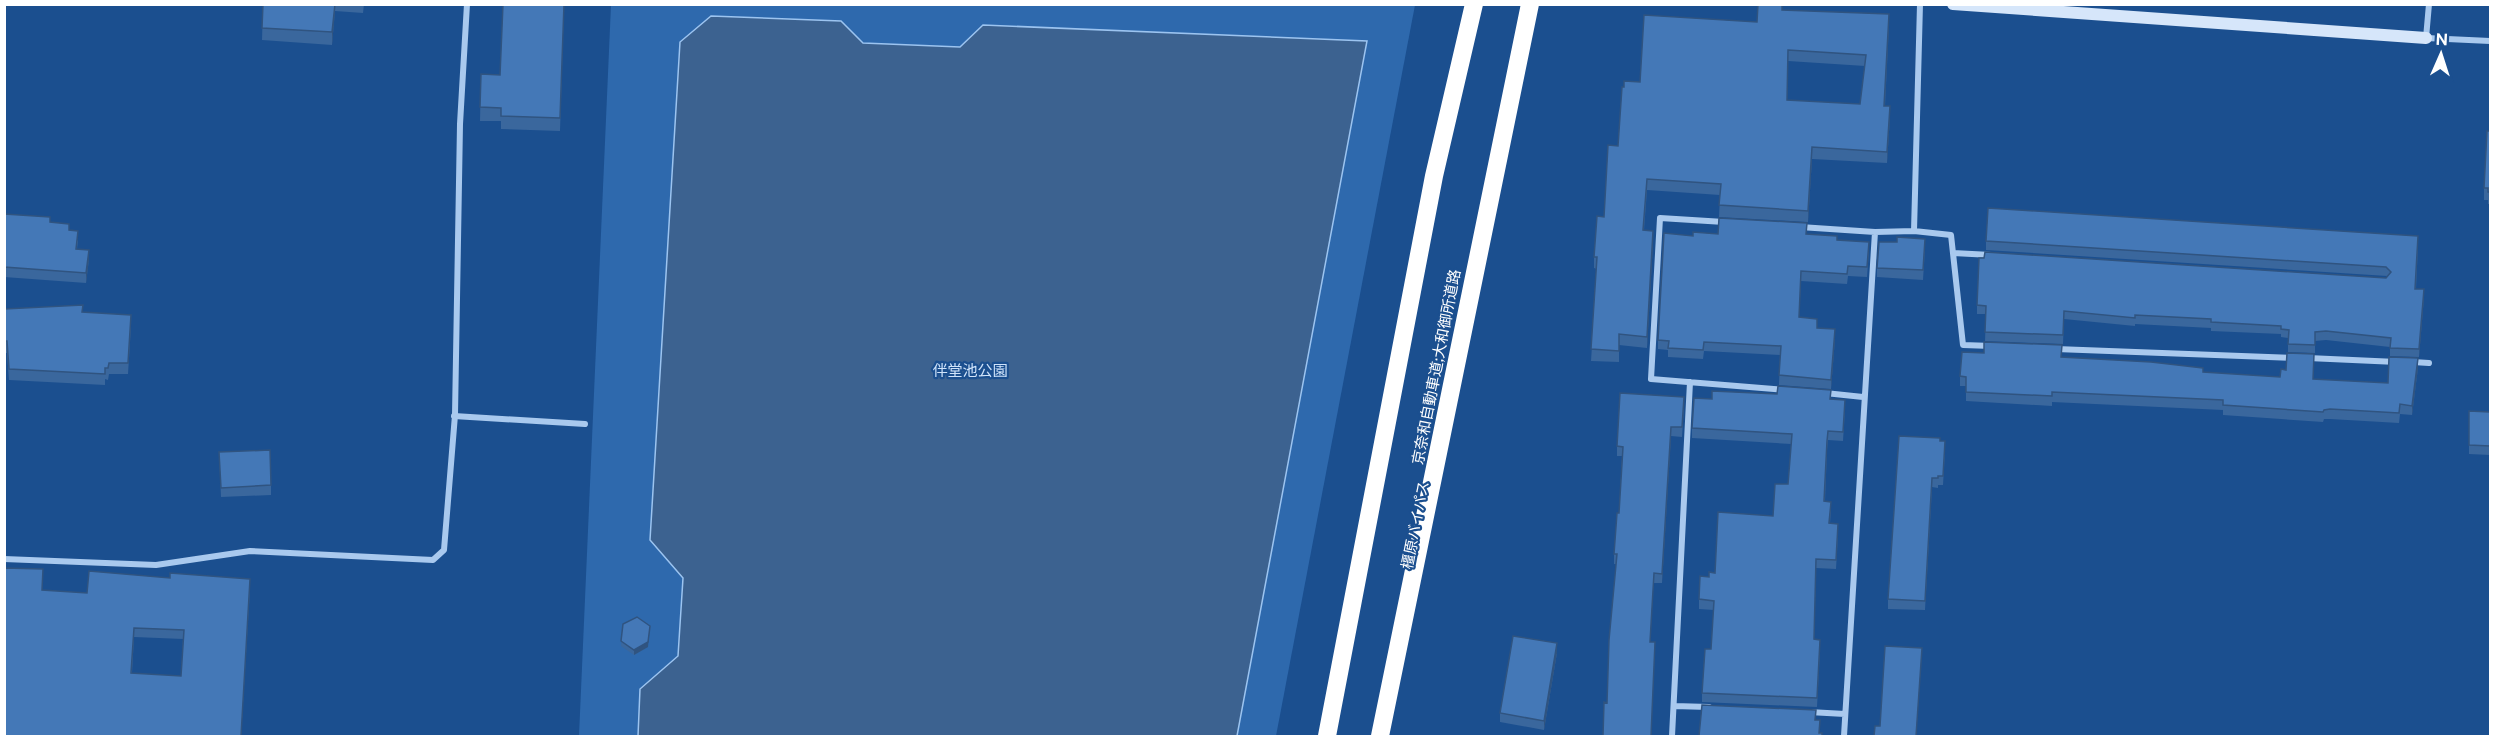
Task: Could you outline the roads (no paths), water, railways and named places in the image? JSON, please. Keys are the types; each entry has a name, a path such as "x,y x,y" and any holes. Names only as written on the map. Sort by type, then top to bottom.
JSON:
{"highway":[{"path":"1327,736 1434,176 1474,4"},
{"name":"京奈和自動車道;大和御所道路","path":"1338,736 1442,181 1484,4"},
{"name":"京奈和自動車道;大和御所道路","path":"1380,736 1530,4"},
{"name":"橿原バイパス","path":"1392,736 1499,191 1541,4"}],"street":[{"path":"4,559 156,565 250,551 433,560 444,550 454,416 460,124 467,4"},
{"path":"1914,231 1920,4"},
{"path":"1953,4 2490,41"},
{"path":"2426,38 2428,4"},
{"path":"1732,223 1660,218 1652,379 1794,391"},
{"path":"1791,226 1875,232 1914,231 1951,235 1963,345 1999,346"},
{"path":"1844,736 1863,397 1875,232"},
{"path":"1953,253 2000,256"},
{"path":"2047,348 2429,363"},
{"path":"1672,736 1690,382"},
{"path":"1817,393 1863,397"},
{"path":"454,416 585,424"},
{"path":"1674,706 1720,708"},
{"path":"1800,711 1845,714"}],"park label":[{"name":"伴堂池公園","path":"970,370"}]}
